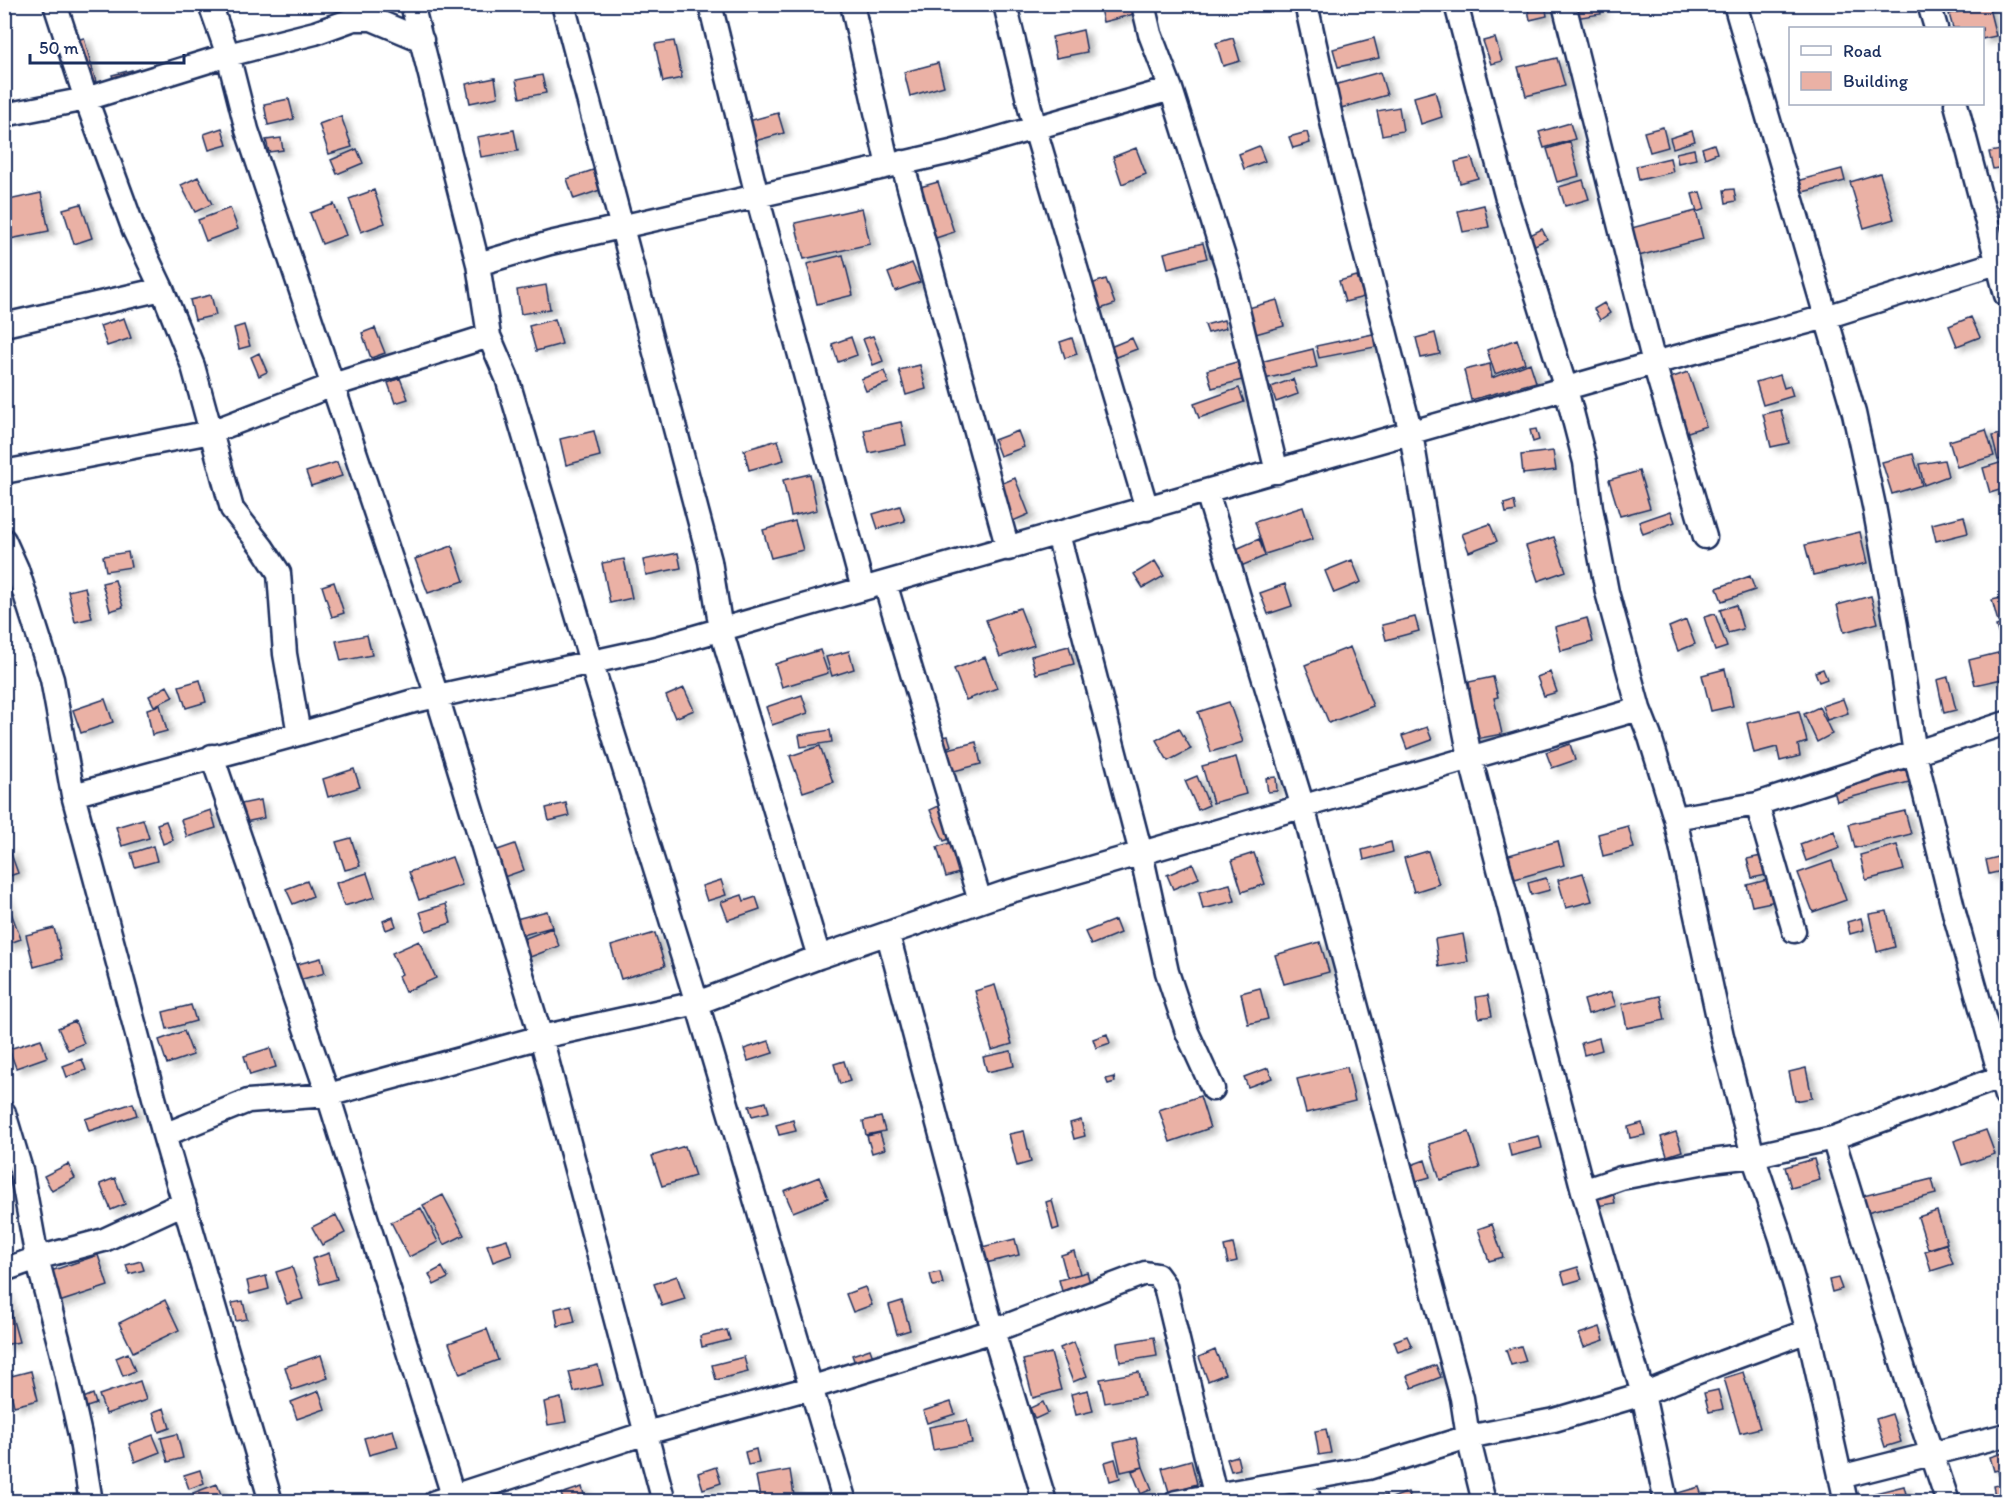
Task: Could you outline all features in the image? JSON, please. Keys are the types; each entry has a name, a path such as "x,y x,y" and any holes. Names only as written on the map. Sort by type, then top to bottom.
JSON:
{"street":[{"path":"55,4 86,99 134,230 162,289 193,366 232,509 279,573 285,654 299,734"},
{"path":"210,4 228,55 247,130 437,696 541,1037 664,1502"},
{"path":"412,4 478,264 489,336 507,378 591,662 698,1003 845,1502"},
{"path":"563,4 710,561 721,630 819,957"},
{"path":"710,4 757,196 863,590"},
{"path":"852,4 895,164 1008,549"},
{"path":"1005,4 1035,129 1147,509"},
{"path":"1143,4 1150,34 1229,273 1277,472"},
{"path":"1306,4 1334,131 1411,433 1436,585 1470,757 1583,1191 1643,1394 1666,1502"},
{"path":"1456,4 1507,200 1566,389 1585,462 1607,592 1639,709 1675,818 1722,1036 1752,1156 1781,1239 1808,1331 1846,1502"},
{"path":"1564,4 1654,363 1705,537"},
{"path":"1583,1191 1621,1178 1711,1161 1752,1156 1833,1138 2005,1083 1955,916 1914,754 1896,626 1854,413 1735,4"},
{"path":"1929,4 1936,27"},
{"path":"4,115 86,99 228,55 315,33 354,19 372,18 422,40"},
{"path":"478,264 550,243 895,164 1035,129 1170,89"},
{"path":"1956,105 2003,261 2007,295"},
{"path":"73,795 410,702 656,648 1654,363 1826,317 2003,261"},
{"path":"4,326 162,289"},
{"path":"4,472 211,432 333,385 489,336"},
{"path":"1207,492 1303,807 1462,1398 1468,1437 1484,1502"},
{"path":"1058,534 1141,853 1167,972 1187,1032 1213,1089"},
{"path":"4,540 17,570 52,680 73,795 164,1135 271,1502"},
{"path":"885,583 980,902"},
{"path":"164,1135 248,1101 328,1095 541,1037 698,1003 819,957 980,902 1639,709"},
{"path":"1675,818 1757,804 2007,723"},
{"path":"212,756 328,1095 447,1500 646,1433 810,1388 993,1331 1144,1273 1157,1275 1165,1286 1217,1497"},
{"path":"1757,804 1794,931"},
{"path":"888,934 993,1331 1045,1502"},
{"path":"4,1113 21,1170 36,1258 78,1424 91,1502"},
{"path":"1833,1138 1930,1453 1948,1502"},
{"path":"4,1270 36,1258 104,1240 184,1203"},
{"path":"1176,1502 1306,1491 1368,1468 1468,1437 1554,1420 1643,1394 1808,1331"},
{"path":"1840,1477 2007,1435"}],"building":[{"path":"1099,4 1136,4 1138,13 1103,22"},
{"path":"1527,4 1545,4 1547,16 1530,20"},
{"path":"1572,4 1599,4 1601,14 1575,18"},
{"path":"1988,4 1996,36 1984,39 1984,27 1953,27 1949,14"},
{"path":"1083,30 1087,52 1056,58 1052,37"},
{"path":"84,38 96,82 80,86 69,42"},
{"path":"1233,38 1240,61 1223,66 1216,43"},
{"path":"1374,38 1379,58 1338,67 1333,49"},
{"path":"1495,38 1502,61 1491,64 1483,41"},
{"path":"674,41 682,78 663,82 655,44"},
{"path":"1557,58 1565,86 1526,96 1518,67"},
{"path":"938,63 944,86 910,96 904,72"},
{"path":"132,70 135,80 115,85 112,75"},
{"path":"1380,72 1387,95 1341,108 1334,85"},
{"path":"542,75 546,93 520,98 516,80"},
{"path":"495,78 498,97 470,103 466,84"},
{"path":"1435,91 1442,117 1421,124 1414,97"},
{"path":"289,99 294,119 268,125 264,104"},
{"path":"1399,107 1403,131 1382,135 1377,111"},
{"path":"778,113 784,133 751,142 745,122"},
{"path":"341,116 352,147 329,154 319,124"},
{"path":"1570,123 1575,139 1544,148 1539,132"},
{"path":"1663,127 1668,147 1650,152 1644,132"},
{"path":"222,128 227,145 209,150 204,134"},
{"path":"514,130 518,151 481,157 477,137"},
{"path":"1692,131 1695,141 1673,148 1670,138"},
{"path":"1307,132 1310,143 1293,148 1289,137"},
{"path":"2006,132 2006,148 2002,133"},
{"path":"281,138 283,150 269,152 266,140"},
{"path":"1570,142 1579,176 1557,182 1547,149"},
{"path":"1714,144 1717,153 1705,158 1702,148"},
{"path":"1259,146 1265,161 1244,169 1239,154"},
{"path":"1136,148 1146,174 1122,184 1113,157"},
{"path":"357,149 363,163 337,174 331,160"},
{"path":"1694,149 1696,159 1678,163 1676,153"},
{"path":"2001,150 2004,167 1993,169 1989,152"},
{"path":"1472,158 1478,178 1460,183 1455,162"},
{"path":"1670,158 1673,172 1639,180 1636,166"},
{"path":"1842,169 1845,181 1803,192 1800,180"},
{"path":"593,170 600,190 574,199 567,179"},
{"path":"1880,173 1894,219 1864,228 1850,182"},
{"path":"198,177 212,204 195,212 181,185"},
{"path":"1583,180 1589,199 1565,206 1559,187"},
{"path":"938,182 954,232 930,240 913,189"},
{"path":"1734,189 1736,201 1726,203 1724,190"},
{"path":"374,190 385,223 361,232 349,199"},
{"path":"1700,192 1705,209 1697,212 1692,194"},
{"path":"41,193 49,231 10,239 4,201"},
{"path":"81,204 92,238 74,244 63,209"},
{"path":"334,204 346,235 322,244 310,213"},
{"path":"1484,205 1489,227 1463,232 1458,211"},
{"path":"230,208 238,229 206,241 198,220"},
{"path":"862,208 870,244 804,259 795,223"},
{"path":"1696,211 1703,239 1631,258 1624,230"},
{"path":"1542,229 1547,239 1535,245 1530,235"},
{"path":"1203,243 1207,258 1168,268 1164,253"},
{"path":"843,255 853,295 817,304 807,264"},
{"path":"912,263 920,282 895,291 888,273"},
{"path":"1357,276 1364,297 1345,302 1339,281"},
{"path":"1106,279 1115,304 1097,310 1088,285"},
{"path":"546,285 550,309 521,314 517,290"},
{"path":"211,295 216,315 195,320 190,300"},
{"path":"1277,300 1284,326 1252,335 1245,309"},
{"path":"1604,303 1610,313 1600,320 1594,309"},
{"path":"1971,317 1980,337 1957,346 1949,326"},
{"path":"124,318 131,338 107,346 100,326"},
{"path":"555,319 562,344 536,351 529,326"},
{"path":"1224,320 1226,328 1208,333 1205,325"},
{"path":"244,325 250,346 239,349 234,328"},
{"path":"375,328 385,353 371,358 362,333"},
{"path":"1435,333 1440,354 1421,358 1416,338"},
{"path":"1373,334 1375,347 1319,358 1316,346"},
{"path":"873,336 883,361 873,365 863,339"},
{"path":"851,337 857,355 838,362 832,344"},
{"path":"1072,338 1077,354 1065,358 1060,342"},
{"path":"1132,338 1137,349 1108,360 1103,350"},
{"path":"1517,339 1525,363 1495,374 1487,350"},
{"path":"1313,349 1317,367 1264,379 1260,362"},
{"path":"259,353 267,372 259,376 251,357"},
{"path":"1237,362 1242,380 1212,388 1207,370"},
{"path":"1530,363 1536,382 1471,400 1464,370 1490,364 1492,378"},
{"path":"920,365 926,389 906,395 899,370"},
{"path":"884,371 889,383 866,391 861,379"},
{"path":"1688,372 1706,426 1682,434 1664,380"},
{"path":"1780,375 1784,388 1790,386 1793,396 1763,405 1756,382"},
{"path":"400,378 408,399 395,403 388,383"},
{"path":"1293,379 1298,394 1276,402 1271,387"},
{"path":"1239,388 1244,402 1199,418 1194,404"},
{"path":"1781,410 1789,443 1771,447 1763,414"},
{"path":"901,422 906,445 869,453 864,430"},
{"path":"1536,429 1539,440 1533,442 1530,430"},
{"path":"1986,430 1994,456 1957,467 1949,441"},
{"path":"594,431 600,456 566,465 560,439"},
{"path":"1018,431 1024,447 1000,456 994,440"},
{"path":"2006,433 2006,458 1998,460 1992,436"},
{"path":"778,440 784,460 749,470 744,450"},
{"path":"1553,451 1556,470 1523,474 1521,455"},
{"path":"1913,454 1922,485 1892,494 1882,462"},
{"path":"1944,460 1948,476 1924,485 1919,464"},
{"path":"2006,461 2006,488 1990,493 1983,468"},
{"path":"337,462 342,476 311,486 306,472"},
{"path":"1639,471 1650,508 1620,516 1609,480"},
{"path":"810,474 817,510 791,516 783,480"},
{"path":"1015,478 1029,514 1013,521 998,485"},
{"path":"1514,501 1516,511 1506,513 1504,504"},
{"path":"900,506 905,521 878,529 873,514"},
{"path":"1303,507 1313,539 1265,554 1255,522"},
{"path":"1671,511 1675,522 1643,534 1639,522"},
{"path":"1964,516 1968,533 1936,541 1932,524"},
{"path":"795,521 803,550 771,558 763,530"},
{"path":"1490,524 1497,541 1469,552 1462,534"},
{"path":"1860,532 1867,563 1813,575 1805,545"},
{"path":"1554,537 1566,571 1538,581 1526,546"},
{"path":"1259,539 1265,556 1241,566 1234,550"},
{"path":"452,546 464,581 428,593 415,559"},
{"path":"128,552 131,567 106,571 103,556"},
{"path":"678,553 681,568 646,575 643,560"},
{"path":"624,559 632,598 610,603 602,563"},
{"path":"1352,560 1361,582 1334,593 1325,571"},
{"path":"1155,561 1164,576 1143,588 1134,574"},
{"path":"1750,576 1755,590 1722,601 1717,588"},
{"path":"115,580 123,607 110,611 102,583"},
{"path":"334,582 344,613 332,617 322,586"},
{"path":"1285,584 1292,606 1268,614 1260,593"},
{"path":"85,587 92,618 75,622 68,591"},
{"path":"1871,596 1878,623 1844,632 1837,605"},
{"path":"2005,597 2006,619 1998,622 1992,600"},
{"path":"1736,605 1743,629 1728,633 1720,610"},
{"path":"1020,608 1034,645 1000,657 986,620"},
{"path":"1715,614 1727,647 1715,651 1704,617"},
{"path":"1415,617 1419,631 1386,640 1382,625"},
{"path":"1587,618 1593,642 1561,651 1555,627"},
{"path":"1686,620 1695,644 1678,651 1669,627"},
{"path":"2006,623 2006,647 2003,648 1996,626"},
{"path":"367,635 372,655 341,661 336,641"},
{"path":"1069,646 1074,664 1036,674 1031,656"},
{"path":"1350,647 1373,706 1329,723 1305,665"},
{"path":"820,650 828,673 782,687 775,664"},
{"path":"849,651 854,669 832,676 826,657"},
{"path":"2006,651 2006,689 2004,690 2002,679 1975,685 1969,660"},
{"path":"985,657 997,688 966,700 954,669"},
{"path":"1725,669 1733,706 1711,711 1702,675"},
{"path":"1823,669 1827,679 1819,682 1815,672"},
{"path":"1550,672 1557,692 1544,696 1537,677"},
{"path":"1493,677 1498,697 1494,698 1502,734 1471,740 1460,691 1470,689 1469,682"},
{"path":"1948,677 1956,710 1944,713 1937,680"},
{"path":"200,680 206,702 186,708 179,686"},
{"path":"167,686 173,697 154,706 149,696"},
{"path":"684,688 694,710 675,718 666,696"},
{"path":"802,695 808,713 772,725 766,707"},
{"path":"105,699 113,722 81,733 73,710"},
{"path":"1843,699 1848,713 1827,720 1822,706"},
{"path":"1229,702 1243,742 1211,752 1198,712"},
{"path":"160,705 167,731 152,735 147,709"},
{"path":"1819,707 1832,734 1817,742 1804,714"},
{"path":"1799,711 1807,742 1798,745 1800,756 1780,761 1777,747 1754,753 1747,723"},
{"path":"1427,727 1432,740 1407,749 1402,736"},
{"path":"1179,728 1191,749 1168,761 1156,740"},
{"path":"830,730 832,742 801,747 799,735"},
{"path":"948,736 951,746 939,750 936,739"},
{"path":"976,742 981,764 950,772 944,750"},
{"path":"1570,744 1575,760 1552,768 1546,752"},
{"path":"820,746 833,782 803,792 790,756"},
{"path":"1236,757 1246,794 1213,803 1202,766"},
{"path":"1904,762 1909,782 1837,801 1831,781"},
{"path":"354,769 360,787 328,797 323,779"},
{"path":"1197,776 1209,805 1198,810 1185,781"},
{"path":"1276,777 1277,791 1268,792 1266,778"},
{"path":"261,800 264,818 245,822 241,804"},
{"path":"566,803 569,816 549,821 546,808"},
{"path":"943,804 957,836 944,841 930,810"},
{"path":"211,810 216,828 187,837 181,820"},
{"path":"1905,811 1911,834 1855,848 1849,824"},
{"path":"143,819 149,838 122,846 116,827"},
{"path":"166,821 173,840 163,844 157,824"},
{"path":"1628,826 1634,848 1603,856 1598,834"},
{"path":"1834,831 1840,848 1806,861 1800,844"},
{"path":"351,838 360,866 345,870 336,842"},
{"path":"1558,841 1564,865 1515,879 1509,855"},
{"path":"953,842 962,872 946,877 937,847"},
{"path":"1391,842 1393,852 1364,860 1362,850"},
{"path":"515,844 524,870 498,879 489,853"},
{"path":"1897,845 1904,870 1866,880 1860,855"},
{"path":"153,846 157,861 135,867 131,853"},
{"path":"10,851 18,873 4,878 4,853"},
{"path":"1428,851 1439,884 1414,892 1404,858"},
{"path":"1254,853 1265,884 1242,892 1232,860"},
{"path":"1766,855 1771,874 1752,878 1747,859"},
{"path":"2006,855 2006,870 1989,874 1986,860"},
{"path":"452,857 462,885 419,900 409,872"},
{"path":"1832,861 1846,900 1813,912 1798,873"},
{"path":"1193,864 1199,878 1173,889 1167,875"},
{"path":"367,873 375,897 344,906 336,883"},
{"path":"1583,873 1592,901 1566,908 1558,880"},
{"path":"1546,878 1550,890 1531,895 1528,883"},
{"path":"1771,879 1776,901 1752,906 1747,885"},
{"path":"721,880 726,895 707,901 702,886"},
{"path":"307,881 313,896 293,904 286,889"},
{"path":"1230,884 1235,901 1203,909 1199,892"},
{"path":"4,894 21,939 7,944 4,937"},
{"path":"742,895 744,901 756,897 760,909 728,920 721,902"},
{"path":"446,904 451,923 426,931 420,912"},
{"path":"547,911 552,927 516,937 512,920"},
{"path":"1887,911 1895,947 1877,952 1869,914"},
{"path":"393,917 396,926 386,930 383,921"},
{"path":"1861,918 1864,930 1850,934 1847,922"},
{"path":"1115,920 1120,933 1091,945 1085,932"},
{"path":"54,928 62,959 34,967 26,935"},
{"path":"552,928 559,946 525,959 518,941"},
{"path":"655,933 665,966 621,979 611,946"},
{"path":"1463,934 1468,962 1439,967 1435,939"},
{"path":"419,941 436,978 405,992 398,976 402,974 392,953"},
{"path":"1320,942 1329,972 1284,984 1275,955"},
{"path":"321,958 325,973 299,980 294,965"},
{"path":"995,985 1012,1044 992,1050 975,991"},
{"path":"1260,988 1268,1019 1248,1024 1241,993"},
{"path":"1611,992 1616,1006 1588,1014 1584,1000"},
{"path":"1488,995 1492,1016 1479,1018 1476,997"},
{"path":"1660,996 1665,1020 1627,1028 1622,1004"},
{"path":"191,1005 196,1021 167,1029 163,1012"},
{"path":"75,1021 84,1043 68,1050 58,1028"},
{"path":"184,1031 193,1055 167,1064 159,1040"},
{"path":"1107,1034 1110,1043 1096,1048 1093,1039"},
{"path":"1599,1038 1602,1050 1584,1055 1581,1043"},
{"path":"41,1039 47,1057 16,1068 9,1049"},
{"path":"769,1041 773,1053 748,1061 744,1049"},
{"path":"270,1048 276,1067 250,1075 244,1056"},
{"path":"1011,1051 1014,1066 987,1072 983,1057"},
{"path":"82,1059 86,1070 67,1077 63,1066"},
{"path":"844,1061 850,1081 840,1084 834,1064"},
{"path":"1347,1067 1355,1101 1306,1113 1297,1079"},
{"path":"1268,1068 1272,1078 1248,1087 1244,1077"},
{"path":"1806,1068 1812,1098 1795,1101 1789,1072"},
{"path":"1114,1077 1115,1082 1108,1084 1106,1079"},
{"path":"1200,1096 1210,1128 1170,1142 1159,1110"},
{"path":"766,1102 769,1112 752,1116 749,1106"},
{"path":"133,1103 137,1115 89,1131 85,1119"},
{"path":"881,1117 885,1131 866,1135 863,1121"},
{"path":"793,1120 796,1131 779,1135 776,1125"},
{"path":"1081,1120 1085,1136 1074,1139 1070,1123"},
{"path":"1642,1123 1645,1135 1630,1138 1628,1127"},
{"path":"1986,1130 1995,1154 1962,1165 1954,1141"},
{"path":"1024,1131 1031,1162 1017,1166 1009,1134"},
{"path":"1469,1132 1480,1168 1440,1180 1429,1144"},
{"path":"1676,1132 1682,1151 1667,1156 1661,1137"},
{"path":"880,1133 885,1149 872,1153 867,1136"},
{"path":"1539,1136 1542,1148 1511,1156 1508,1143"},
{"path":"685,1146 695,1176 662,1186 652,1156"},
{"path":"1814,1159 1820,1180 1791,1188 1785,1167"},
{"path":"1425,1160 1430,1177 1416,1181 1411,1165"},
{"path":"68,1164 75,1178 52,1191 44,1176"},
{"path":"819,1177 828,1198 793,1212 784,1191"},
{"path":"115,1178 125,1204 111,1210 100,1184"},
{"path":"1932,1179 1936,1194 1859,1214 1855,1198"},
{"path":"1613,1192 1615,1203 1597,1206 1595,1194"},
{"path":"443,1195 464,1235 444,1245 423,1205"},
{"path":"1052,1200 1059,1228 1053,1230 1046,1202"},
{"path":"421,1208 438,1242 409,1257 391,1222"},
{"path":"1937,1211 1947,1243 1928,1249 1918,1217"},
{"path":"336,1215 345,1233 322,1245 312,1227"},
{"path":"1492,1224 1503,1257 1489,1261 1478,1229"},
{"path":"507,1239 512,1255 493,1262 487,1245"},
{"path":"1015,1239 1019,1255 986,1263 982,1247"},
{"path":"1233,1244 1237,1261 1228,1263 1224,1246"},
{"path":"1946,1244 1953,1264 1931,1271 1925,1251"},
{"path":"1074,1251 1080,1274 1067,1277 1061,1255"},
{"path":"329,1253 337,1279 320,1284 312,1259"},
{"path":"98,1255 108,1286 56,1303 45,1273"},
{"path":"141,1261 144,1270 129,1274 126,1265"},
{"path":"292,1267 303,1299 287,1304 276,1272"},
{"path":"442,1267 448,1278 434,1285 429,1274"},
{"path":"1578,1267 1582,1279 1565,1284 1561,1272"},
{"path":"940,1272 943,1284 933,1286 930,1274"},
{"path":"1087,1272 1090,1283 1062,1291 1059,1280"},
{"path":"266,1276 269,1289 250,1294 247,1281"},
{"path":"677,1276 685,1299 662,1306 654,1284"},
{"path":"1838,1278 1842,1289 1832,1292 1829,1280"},
{"path":"865,1287 872,1305 853,1312 846,1294"},
{"path":"4,1288 19,1342 4,1345"},
{"path":"165,1300 179,1330 133,1352 119,1323"},
{"path":"243,1301 247,1319 236,1321 232,1303"},
{"path":"902,1301 910,1330 897,1334 889,1305"},
{"path":"571,1305 575,1322 558,1326 555,1309"},
{"path":"1600,1327 1604,1340 1584,1347 1579,1334"},
{"path":"487,1329 498,1360 460,1374 449,1343"},
{"path":"727,1330 730,1340 702,1347 700,1336"},
{"path":"1407,1336 1412,1347 1398,1352 1394,1341"},
{"path":"1154,1337 1157,1356 1120,1362 1117,1343"},
{"path":"1074,1342 1087,1376 1073,1382 1060,1348"},
{"path":"1521,1346 1526,1361 1511,1365 1506,1350"},
{"path":"870,1349 874,1360 856,1366 852,1355"},
{"path":"1215,1350 1225,1374 1208,1381 1199,1357"},
{"path":"128,1353 135,1371 123,1376 116,1358"},
{"path":"1051,1353 1061,1390 1033,1398 1023,1360"},
{"path":"321,1355 328,1378 292,1390 285,1367"},
{"path":"744,1357 748,1372 716,1380 712,1365"},
{"path":"598,1365 603,1385 574,1392 569,1372"},
{"path":"1436,1365 1441,1377 1412,1388 1407,1376"},
{"path":"31,1371 38,1400 14,1406 7,1377"},
{"path":"1139,1372 1144,1396 1105,1403 1100,1379"},
{"path":"1743,1372 1760,1428 1740,1433 1724,1378"},
{"path":"140,1381 146,1400 106,1414 99,1395"},
{"path":"1088,1390 1093,1411 1076,1415 1071,1394"},
{"path":"1718,1390 1723,1409 1709,1412 1704,1393"},
{"path":"319,1391 325,1409 297,1419 291,1402"},
{"path":"93,1394 96,1404 84,1408 81,1399"},
{"path":"561,1398 566,1422 548,1425 544,1402"},
{"path":"951,1402 955,1414 927,1423 923,1411"},
{"path":"1043,1402 1048,1413 1035,1419 1030,1408"},
{"path":"164,1408 170,1428 159,1432 153,1412"},
{"path":"1892,1414 1901,1442 1885,1447 1876,1419"},
{"path":"967,1420 972,1443 933,1450 929,1427"},
{"path":"1326,1429 1331,1453 1319,1455 1315,1431"},
{"path":"393,1430 398,1447 369,1455 364,1438"},
{"path":"177,1434 183,1458 168,1462 161,1438"},
{"path":"153,1435 160,1452 135,1462 129,1444"},
{"path":"1136,1438 1143,1467 1121,1472 1114,1443"},
{"path":"756,1449 759,1463 748,1465 745,1452"},
{"path":"2003,1453 2006,1464 2006,1493 1995,1496 1993,1486 2002,1484 1998,1470 1994,1471 1990,1457"},
{"path":"1237,1456 1240,1469 1231,1471 1227,1459"},
{"path":"1115,1459 1120,1478 1110,1481 1105,1462"},
{"path":"1191,1460 1197,1484 1169,1492 1162,1468"},
{"path":"716,1467 721,1483 703,1489 698,1473"},
{"path":"1143,1467 1152,1489 1141,1494 1132,1471"},
{"path":"200,1470 204,1483 189,1489 184,1475"},
{"path":"790,1470 795,1502 761,1502 756,1476"},
{"path":"217,1484 224,1502 197,1502 193,1493"},
{"path":"1904,1486 1908,1502 1877,1502 1875,1493"},
{"path":"582,1487 586,1502 564,1502 561,1494"},
{"path":"1699,1487 1704,1502 1681,1502 1678,1493"},
{"path":"1408,1492 1412,1502 1393,1502 1392,1498"},
{"path":"1386,1495 1389,1502 1368,1502"}]}
